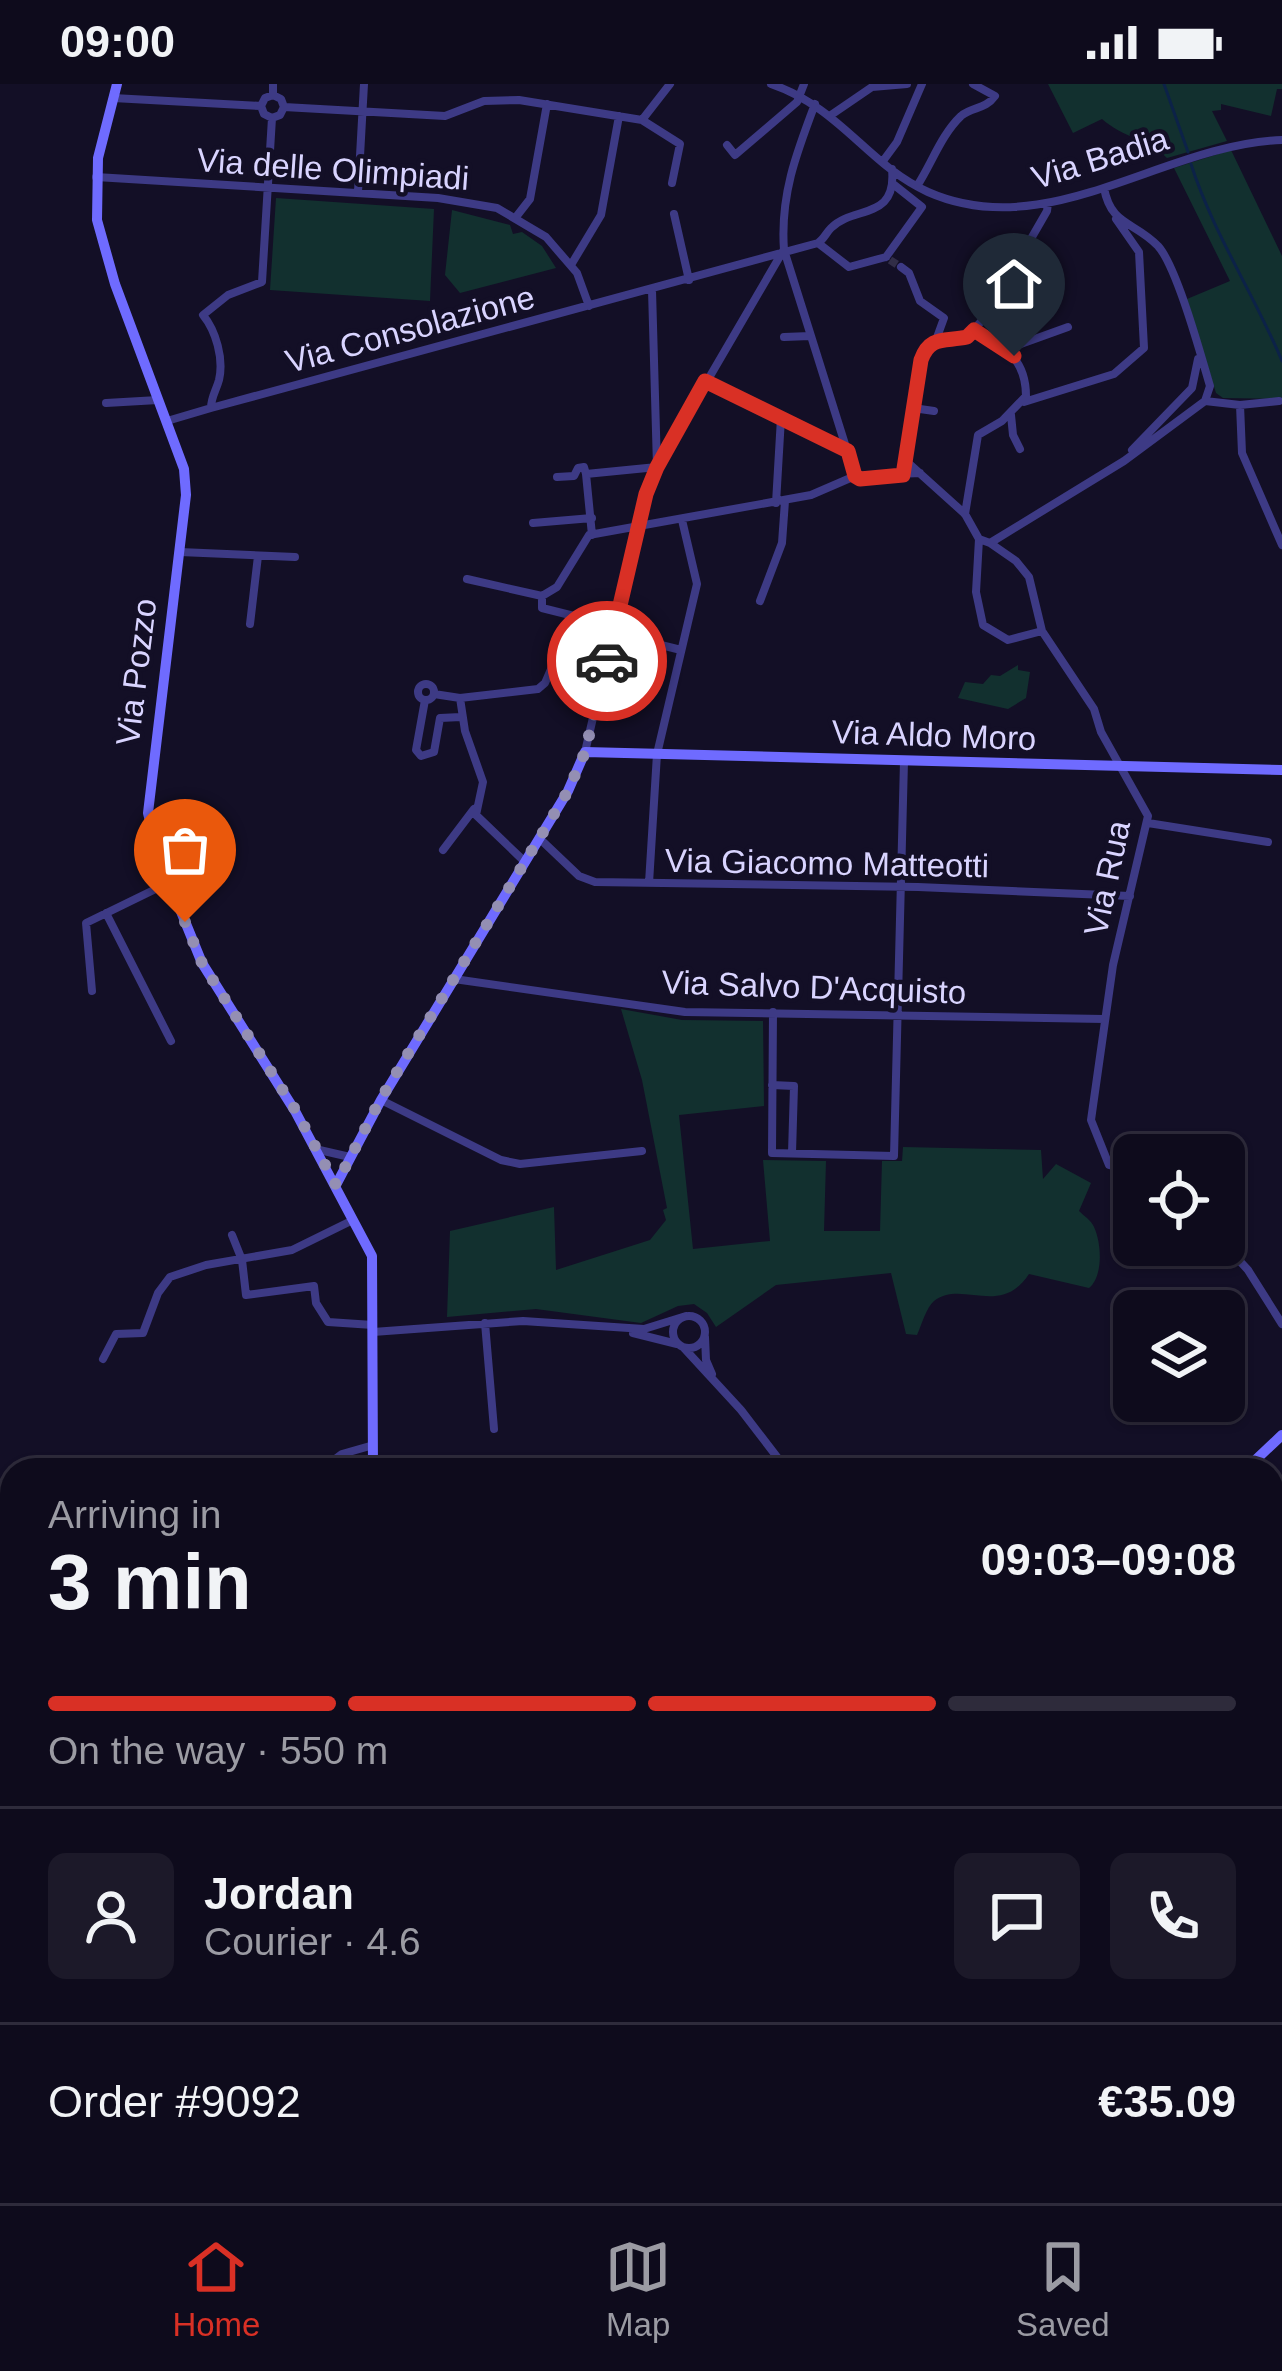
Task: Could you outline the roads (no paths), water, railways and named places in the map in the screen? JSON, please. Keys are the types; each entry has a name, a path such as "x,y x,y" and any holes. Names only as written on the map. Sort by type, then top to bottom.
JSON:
{"street":[{"name":"Via Pozzo","path":"117,84 96,176 97,220 184,469 180,552 148,813 168,883 202,963 336,1185 372,1256 372,1458"},
{"path":"358,192 364,84"},
{"path":"642,120 670,84"},
{"name":"Via Badia","path":"771,84 831,115 917,186 977,207 1048,203 1228,144 1282,140"},
{"path":"727,145 735,155 800,99 805,84"},
{"path":"831,115 872,87 907,84"},
{"path":"883,161 897,142 922,84"},
{"path":"917,186 940,141 958,120 989,105 995,96 973,84"},
{"path":"113,98 257,105 273,89 288,107 446,116 498,99 547,104 642,120 680,144 673,183"},
{"path":"516,217 530,199 547,104"},
{"path":"815,104 787,182 784,250 855,476"},
{"path":"257,105 272,122"},
{"path":"212,408 220,378 218,348 212,326 202,315 228,296 262,282 272,122 288,107"},
{"path":"571,266 601,215 619,116"},
{"path":"892,169 884,202 831,227 818,243 849,267 888,258 922,207 892,184"},
{"name":"Via delle Olimpiadi","path":"96,176 470,201 516,217 546,237 571,266 589,306"},
{"path":"965,514 978,435 1024,402 1114,374 1144,348 1139,252 1108,209 1105,188"},
{"path":"936,340 962,339 987,315 1048,203"},
{"path":"674,214 689,280"},
{"path":"1115,218 1136,227 1165,255 1198,348 1207,396"},
{"name":"Via Consolazione","path":"166,421 818,243"},
{"path":"336,1185 380,1100 568,791 585,752 637,529 657,467 784,250"},
{"path":"901,267 909,273 920,301 944,318 921,360 903,475"},
{"path":"652,290 657,467"},
{"path":"1010,352 1068,327"},
{"path":"974,330 1022,365 1024,402"},
{"path":"784,338 810,336"},
{"path":"1164,425 1192,388 1199,367 1198,348"},
{"path":"705,381 848,451"},
{"path":"1192,388 1226,404 1279,401"},
{"path":"1042,631 1008,640 983,625 976,592 985,541 1124,460 1207,396"},
{"path":"106,403 158,400"},
{"path":"1240,405 1242,453 1282,545"},
{"path":"913,408 934,411"},
{"path":"1011,413 1020,449"},
{"path":"760,601 782,542 781,418"},
{"name":"Via Rua","path":"905,460 965,514 985,541 1009,555 1029,577 1042,631 1094,709 1101,732 1146,807 1148,823 1104,1019 1091,1120 1113,1166"},
{"path":"467,579 542,596 557,587 592,535 592,518 584,467 574,476 557,477"},
{"path":"586,475 657,467"},
{"path":"592,535 781,502 855,476 921,473"},
{"path":"533,523 592,518"},
{"path":"649,883 657,754 697,584 682,520"},
{"path":"180,552 295,557"},
{"path":"250,624 258,556"},
{"path":"542,596 542,608 574,616 618,614"},
{"path":"461,717 440,718 434,752 421,756 416,750 430,697 538,689 545,683 574,616"},
{"path":"653,643 681,650"},
{"path":"442,850 475,808 484,782 461,717 460,698"},
{"name":"Via Aldo Moro","path":"585,752 1282,770"},
{"path":"773,1012 772,1153 893,1156 904,761"},
{"path":"475,808 476,815 524,861"},
{"path":"1148,823 1268,842"},
{"name":"Via Giacomo Matteotti","path":"539,838 587,880 1130,896"},
{"path":"92,991 86,923 168,883"},
{"path":"106,913 171,1040"},
{"name":"Via Salvo D'Acquisto","path":"452,979 685,1012 1104,1019"},
{"path":"772,1085 794,1086 792,1153"},
{"path":"380,1100 501,1160 520,1164 642,1151"},
{"path":"315,1149 352,1157"},
{"path":"103,1360 116,1334 143,1333 161,1286 170,1277 206,1264 292,1250 354,1220"},
{"path":"232,1234 242,1260 246,1295 314,1286 316,1303 328,1322 373,1329 547,1321 644,1329 686,1316 699,1319 706,1360 720,1385"},
{"path":"1244,1266 1282,1324"},
{"path":"686,1316 674,1329 682,1346 778,1458"},
{"path":"485,1323 494,1429"},
{"path":"614,1328 694,1348 705,1336"},
{"path":"1258,1458 1282,1435"},
{"path":"337,1458 370,1446"}],"waterway":[{"path":"1164,84 1188,152"},
{"path":"1191,164 1282,361"}],"tunnel":[{"path":"890,260 901,267"}]}
